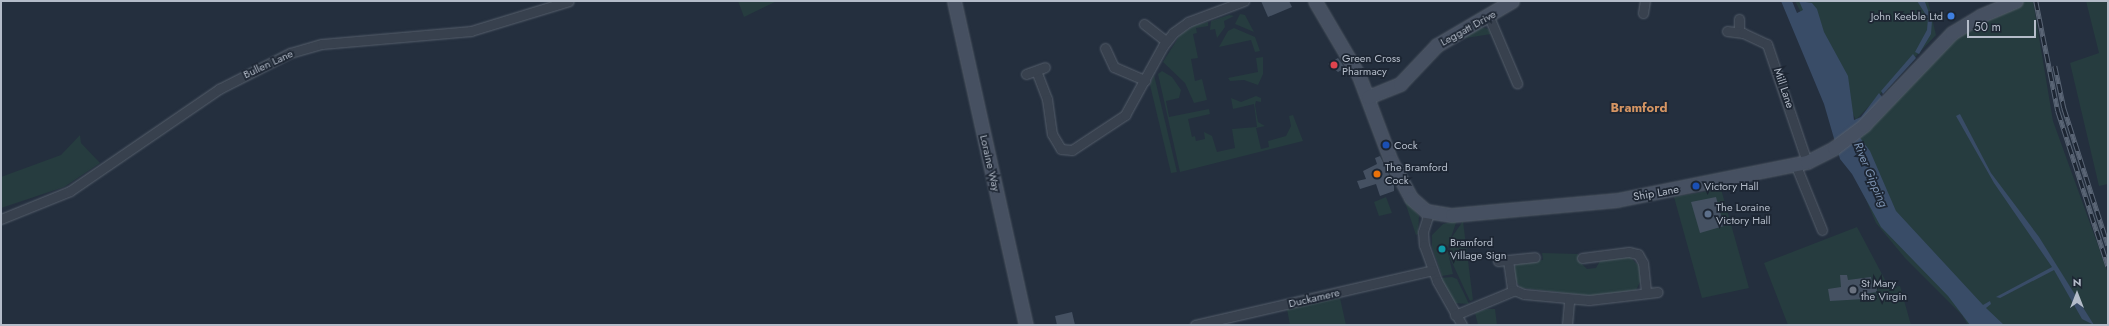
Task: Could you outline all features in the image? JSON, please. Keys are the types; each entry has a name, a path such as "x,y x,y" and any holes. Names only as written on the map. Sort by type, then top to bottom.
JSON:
{"main road":[{"name":"Loraine Way","path":"954,1 1026,325"},
{"path":"1314,1 1351,61 1368,97 1396,173 1415,203 1429,213"},
{"name":"Leggatt Drive","path":"1368,97 1400,84 1437,45 1489,17 1512,1"},
{"name":"Ship Lane","path":"1429,213 1462,215 1617,200 1802,164 1834,148 1864,125 1952,33 1980,16 2016,1"}],"street":[{"name":"Bullen Lane","path":"1,219 70,191 219,89 290,53 322,44 471,31 569,1"},
{"path":"1037,73 1047,99 1052,134 1060,147 1067,151 1075,149 1125,115 1166,41 1188,22 1244,1"},
{"path":"1643,13 1645,1"},
{"path":"1489,17 1517,83"},
{"path":"1739,19 1739,32"},
{"path":"1144,24 1166,41"},
{"name":"Mill Lane","path":"1727,31 1739,32 1767,44 1822,230"},
{"path":"1105,48 1114,67 1145,80"},
{"path":"1026,74 1037,73 1045,67"},
{"path":"1429,213 1423,239 1433,270 1455,315 1462,325"},
{"path":"1582,258 1629,252 1638,254 1643,263 1646,293"},
{"path":"1498,261 1535,257"},
{"path":"1508,260 1513,291"},
{"name":"Duckamere","path":"1195,325 1433,270"},
{"path":"1455,315 1513,291 1569,300 1658,292"},
{"path":"1567,325 1569,300"}],"green space":[{"path":"738,1 777,1 744,17"},
{"path":"1795,1 1928,1 1936,35 1856,120"},
{"path":"2019,1 2033,1 2053,121 2108,273 2108,325 1968,325 1962,315 1905,258 1876,223 1844,148 1961,29"},
{"path":"2086,1 2108,1 2108,184 2099,186 2070,63 2099,53"},
{"path":"1240,14 1245,15 1254,32 1235,24"},
{"path":"1229,15 1234,16 1224,21 1225,27 1217,38 1215,29 1210,30 1211,21"},
{"path":"1208,22 1208,26 1196,28 1197,33 1193,34 1198,58 1191,59 1195,81 1202,79 1207,100 1194,103 1185,83 1163,62 1180,35 1195,25"},
{"path":"1481,27 1488,29 1491,34 1460,39"},
{"path":"1234,28 1255,37 1260,51 1255,52 1251,40 1219,47 1228,31"},
{"path":"1263,57 1263,74 1258,85 1244,80 1230,81 1228,78 1258,72 1256,58"},
{"path":"1162,71 1172,77 1181,90 1179,98 1166,101 1169,117 1209,109 1210,114 1188,119 1192,137 1195,136 1196,141 1205,139 1204,132 1212,136 1217,152 1235,148 1232,129 1257,127 1254,104 1233,109 1231,98 1241,102 1256,96 1261,98 1261,102 1256,101 1255,105 1258,122 1265,126 1256,128 1261,149 1269,147 1268,141 1286,136 1291,126 1289,116 1293,115 1303,141 1180,172 1158,74"},
{"path":"1154,75 1177,172 1171,173 1150,85"},
{"path":"80,135 81,143 100,163 64,187 1,208 1,177 61,155"},
{"path":"1721,189 1749,288 1702,298 1674,197"},
{"path":"1403,196 1419,216 1418,234 1416,235"},
{"path":"1386,197 1392,213 1379,216 1374,202"},
{"path":"1457,220 1447,249 1453,274 1442,276 1432,247 1432,235 1443,224"},
{"path":"1463,221 1473,300 1470,301 1449,256 1452,237"},
{"path":"1857,227 1891,291 1892,287 1900,286 1911,325 1788,325 1764,263"},
{"path":"1542,253 1578,254 1580,262 1587,269 1596,268 1601,259 1630,257 1639,266 1641,280 1636,290 1593,296 1521,288 1515,280 1514,267 1519,263 1543,260"},
{"path":"1452,277 1457,279 1469,304 1454,303 1440,278"},
{"path":"1340,298 1346,325 1290,325 1287,309"},
{"path":"1487,309 1495,309 1497,325 1478,325 1475,313"}],"water":[{"name":"River Gipping","path":"1781,1 1792,1 1797,13 1803,10 1799,1 1812,3 1817,9 1824,32 1848,76 1854,120 1861,117 1879,93 1882,97 1855,131 1870,151 1896,211 1983,305 1990,301 1991,304 1986,308 2004,325 1970,325 1948,296 1881,227 1852,174 1840,159 1824,104"},
{"path":"1917,1 1925,2 1932,21 1931,34 1919,54 1915,52 1927,30 1928,18"},
{"path":"1913,54 1916,58 1883,94 1881,91"},
{"path":"1960,114 1991,173 2039,237 2094,325 2082,319 2054,270 2000,298 1996,297 2052,267 1994,183 1956,116"}],"building":[{"path":"1261,1 1289,1 1292,7 1268,17"},
{"name":"Green Cross Pharmacy","path":"1338,58 1345,68 1338,72 1328,64"},
{"name":"The Bramford Cock","path":"1380,156 1394,185 1394,191 1380,196 1376,184 1360,189 1357,181 1366,179 1363,171 1377,164 1375,158"},
{"name":"The Loraine Victory Hall","path":"1716,197 1724,226 1700,233 1691,202"},
{"name":"St Mary the Virgin","path":"1840,275 1847,275 1848,280 1871,277 1872,283 1876,282 1877,292 1863,294 1864,299 1830,301 1828,289 1841,287"},
{"path":"1072,312 1075,325 1057,325 1055,316"}],"railway":[{"path":"2036,1 2058,111 2108,266"},
{"path":"2055,66 2064,108 2108,245"}],"place":[{"name":"John Keeble Ltd","path":"1951,16"},
{"name":"Green Cross Pharmacy","path":"1334,65"},
{"name":"Cock","path":"1386,145"},
{"name":"The Bramford Cock","path":"1377,174"},
{"name":"Victory Hall","path":"1696,186"},
{"name":"The Loraine Victory Hall","path":"1708,214"},
{"name":"Bramford Village Sign","path":"1442,249"},
{"name":"St Mary the Virgin","path":"1853,290"}],"district":[{"name":"Bramford","path":"1639,108"}]}
